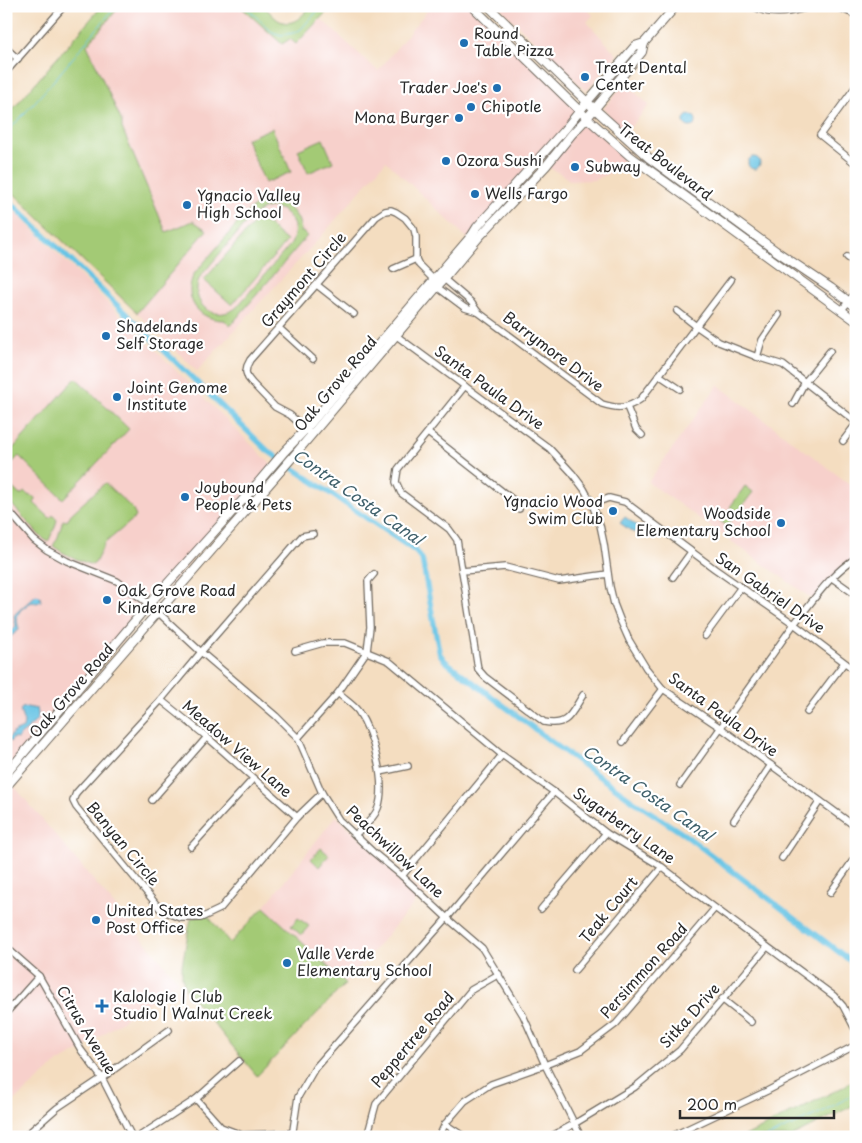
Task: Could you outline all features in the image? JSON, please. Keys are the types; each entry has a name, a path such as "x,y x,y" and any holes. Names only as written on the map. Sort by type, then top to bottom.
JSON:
{"main road":[{"name":"Treat Boulevard","path":"472,6 587,118 630,156 856,321"},
{"name":"Treat Boulevard","path":"488,6 587,102 649,158 770,247 856,307"},
{"name":"Oak Grove Road","path":"435,284 444,279 480,236 546,166 642,52 644,44 676,6"},
{"name":"Oak Grove Road","path":"6,787 291,459 309,431 435,284 477,227 566,128 635,46 644,44"},
{"name":"Oak Grove Road","path":"6,774 150,604 282,454 309,431"},
{"path":"258,496 258,489 271,473 272,470 270,469"}],"street":[{"path":"6,72 64,6"},
{"path":"752,6 778,13 814,6"},
{"path":"836,6 856,15"},
{"path":"6,48 18,59"},
{"path":"855,88 820,135 856,164"},
{"name":"Graymont Circle","path":"309,431 290,415 275,407 248,378 246,372 250,360 376,217 385,211 396,212 405,218 414,229 416,259"},
{"path":"847,257 856,264"},
{"path":"393,270 416,259 435,284"},
{"name":"Barrymore Drive","path":"444,279 472,302 478,312"},
{"path":"642,435 636,429 627,407 641,399 731,280"},
{"name":"Barrymore Drive","path":"435,284 465,308 478,312 602,404 614,408 627,407"},
{"path":"317,285 354,314"},
{"path":"842,311 856,292"},
{"path":"677,311 719,342 783,366 805,382 856,423 843,440"},
{"path":"757,357 762,340 780,314"},
{"path":"279,328 313,359"},
{"name":"Santa Paula Drive","path":"393,333 549,448 572,473 592,504 602,533 614,604 629,640 646,668 663,689 721,728 856,827"},
{"path":"793,404 805,382 830,351"},
{"path":"659,376 680,389"},
{"path":"465,386 398,470 396,482 401,493 449,529 457,540 478,668 485,677 544,722 552,724 563,722 583,696"},
{"path":"428,433 517,503 519,509"},
{"name":"San Gabriel Drive","path":"592,504 609,498 625,502 856,671"},
{"name":"Peachwillow Lane","path":"6,508 34,540 47,550 67,561 117,581 150,604 201,652 276,716 298,738 322,793 339,820 482,948 523,1015 545,1065 582,1137"},
{"name":"Banyan Circle","path":"313,534 302,536 161,700 76,794 73,801 161,910 181,918 201,918 220,909 297,817 322,793"},
{"path":"673,577 691,552"},
{"path":"680,784 794,624 832,578 846,564 856,558"},
{"path":"462,571 505,567 559,581 608,574"},
{"path":"298,738 338,693 367,651 370,627 368,582 374,574"},
{"path":"832,578 856,595"},
{"path":"705,636 741,587"},
{"name":"Sugarberry Lane","path":"295,652 322,643 345,643 389,660 502,755 554,792 606,833 662,867 834,996 843,1006 856,1031"},
{"path":"807,712 844,663"},
{"path":"623,742 663,689"},
{"path":"338,693 356,709 365,722 371,736 380,772 382,791 378,809 374,816 355,835"},
{"name":"Meadow View Lane","path":"161,700 207,737 297,817"},
{"path":"152,800 207,737"},
{"path":"402,876 502,755"},
{"path":"734,820 771,765"},
{"path":"380,772 408,766"},
{"path":"191,847 253,779"},
{"path":"196,1098 221,1126 242,1135 291,1135 298,1097 315,1068 447,918 554,792"},
{"path":"782,858 820,801"},
{"path":"540,909 606,833"},
{"path":"830,894 856,856"},
{"name":"Teak Court","path":"575,970 662,867"},
{"name":"Persimmon Road","path":"439,1137 445,1124 465,1101 491,1084 580,1051 616,1024 715,908"},
{"name":"Citrus Avenue","path":"6,947 39,976 81,1050 102,1078 132,1137"},
{"name":"Sitka Drive","path":"550,1137 635,1087 680,1050 767,947"},
{"name":"Peppertree Road","path":"366,1137 376,1104 471,990 498,974"},
{"path":"6,1013 39,976"},
{"path":"722,999 751,1022"},
{"path":"24,1137 57,1108 169,1030"},
{"path":"670,1137 767,1091 856,1045"},
{"path":"138,1137 196,1098 239,1061"},
{"path":"445,1124 465,1137"}],"shaded area":[{"name":"Ygnacio Valley High School","path":"120,6 240,6 282,44 290,39 296,44 321,19 378,71 431,6 472,6 580,110 468,239 386,161 325,232 197,371 6,186 6,138"},
{"path":"498,6 584,6 593,15 587,22 617,55 588,89 585,90"},
{"path":"625,83 649,105 624,135 604,108"},
{"path":"587,118 628,154 610,173 594,180 571,181 546,166"},
{"path":"6,203 273,466 6,774"},
{"name":"Woodside Elementary School","path":"718,385 856,489 856,558 846,564 814,600 648,482"},
{"path":"11,781 178,981 81,1050 56,1064 6,1108 6,787"},
{"name":"Valle Verde Elementary School","path":"336,816 422,894 346,983 257,1076 230,943 264,907"}],"green space":[{"path":"102,6 120,6 87,45 122,122 122,128 166,232 193,221 207,230 137,313 6,186 6,117"},
{"path":"240,6 264,6 278,20 290,22 298,19 311,6 332,6 296,44 290,39 282,44"},
{"path":"272,128 291,172 265,183 246,139"},
{"path":"323,139 333,162 308,173 298,150"},
{"path":"266,201 273,201 286,205 298,219 301,232 307,236 230,326 225,320 207,317 200,312 191,299 191,283 194,274 248,211","holes":["278,208 288,215 294,225 294,238 291,244 236,308 219,313 211,312 205,308 197,295 200,277 252,216 263,209"]},
{"path":"259,217 287,241 232,305 204,280"},
{"path":"76,378 129,429 63,499 19,456 6,469 6,452 9,453"},
{"path":"6,482 20,495 25,492 36,498 34,503 50,518 53,515 57,520 48,542 40,536 6,498"},
{"path":"105,483 133,509 136,517 105,543 95,563 92,565 67,555 53,546 63,520 67,521 71,514"},
{"path":"745,486 753,492 737,513 730,507"},
{"path":"729,509 736,514 727,526 720,521"},
{"path":"321,848 329,855 319,867 311,859"},
{"path":"264,907 346,983 257,1076 186,990 182,977 182,965 191,918 207,915 230,943"},
{"path":"298,918 309,926 301,935 291,926"},
{"path":"856,1079 856,1104 791,1137 743,1137 843,1087"}],"water":[{"path":"692,115 695,116 695,126 688,127 685,126 684,119 685,116"},
{"path":"756,157 759,158 759,168 752,169 749,168 748,161 749,158"},
{"path":"625,517 639,527 634,533 620,523"},
{"path":"36,595 40,596 41,601 29,603 20,611 17,618 19,630 6,640 6,636 16,626 14,616 16,613"},
{"path":"27,707 37,709 37,719 17,739 13,738 10,742 8,739 14,732 23,728 24,723 20,710"}],"waterway":[{"path":"6,133 48,87 116,6"},
{"path":"245,6 272,32 281,35 300,30 322,6"},
{"name":"Contra Costa Canal","path":"6,198 268,451 415,551 422,559 439,651 445,661 561,749 685,835 856,965"},
{"path":"767,1137 824,1111 856,1093"}],"place":[{"name":"Round Table Pizza","path":"464,43"},
{"name":"Treat Dental Center","path":"585,77"},
{"name":"Trader Joe's","path":"497,88"},
{"name":"Chipotle","path":"471,107"},
{"name":"Mona Burger","path":"459,118"},
{"name":"Ozora Sushi","path":"446,161"},
{"name":"Subway","path":"575,167"},
{"name":"Wells Fargo","path":"475,194"},
{"name":"Ygnacio Valley High School","path":"187,205"},
{"name":"Shadelands Self Storage","path":"106,336"},
{"name":"Joint Genome Institute","path":"117,397"},
{"name":"Joybound People & Pets","path":"185,497"},
{"name":"Ygnacio Wood Swim Club","path":"613,511"},
{"name":"Woodside Elementary School","path":"781,523"},
{"name":"Oak Grove Road Kindercare","path":"107,600"},
{"name":"United States Post Office","path":"96,920"},
{"name":"Valle Verde Elementary School","path":"287,963"},
{"name":"Kalologie | Club Studio | Walnut Creek","path":"102,1006"}]}
